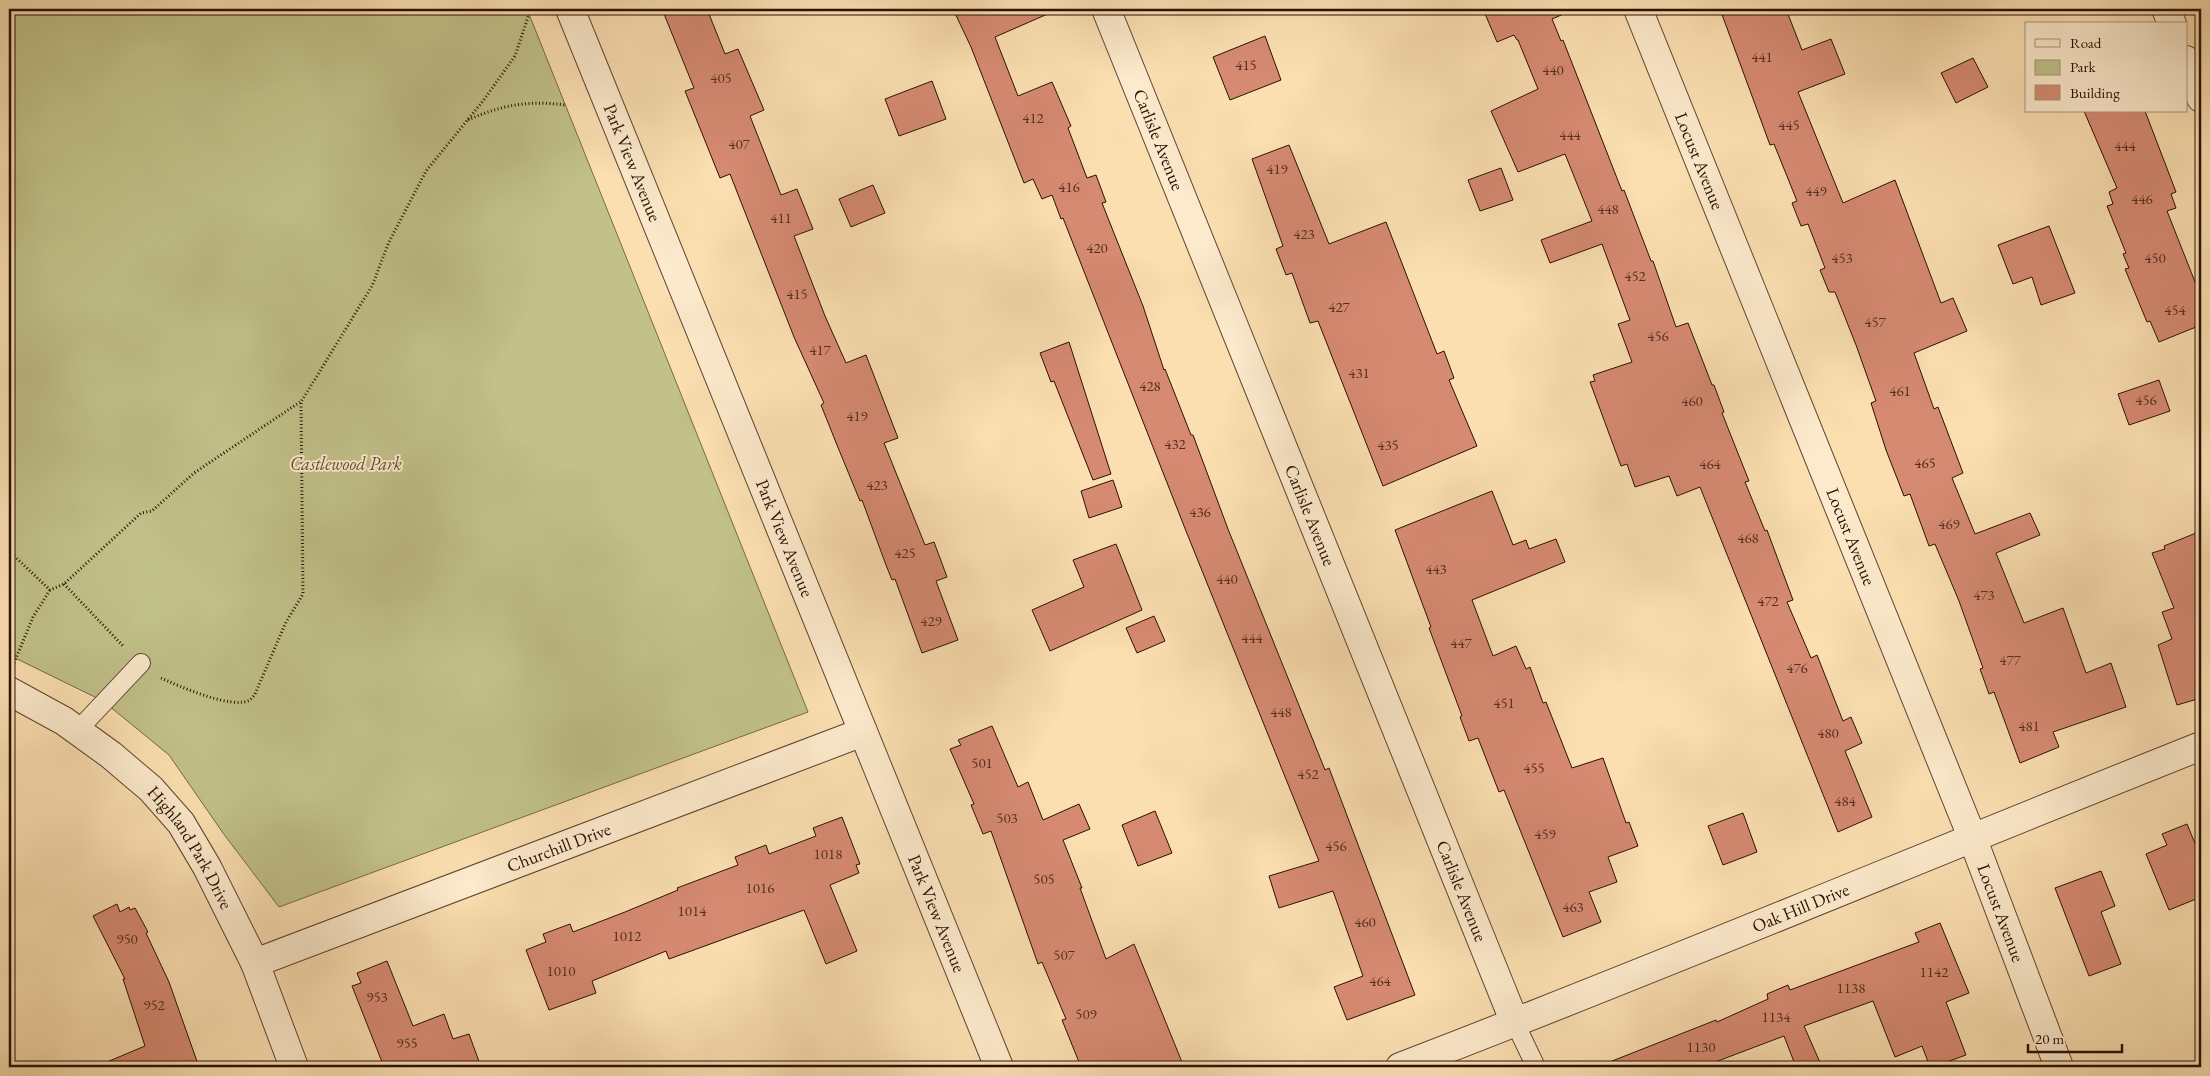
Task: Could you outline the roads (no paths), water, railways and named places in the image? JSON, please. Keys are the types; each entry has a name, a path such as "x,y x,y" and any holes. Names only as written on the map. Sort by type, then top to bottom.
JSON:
{"street":[{"name":"Park View Avenue","path":"570,9 999,1067"},
{"name":"Carlisle Avenue","path":"1106,9 1515,1023"},
{"name":"Locust Avenue","path":"1638,9 1972,837 2059,1067"},
{"path":"2166,9 2171,22"},
{"path":"2188,65 2201,98"},
{"name":"Highland Park Drive","path":"9,691 64,721 111,755 151,789 180,822 207,867 255,962 294,1067"},
{"name":"Churchill Drive","path":"255,962 863,732"},
{"name":"Oak Hill Drive","path":"1400,1067 1515,1023 2201,746"}],"lane":[{"path":"78,731 141,663"},
{"path":"1515,1023 1536,1067"}],"park label":[{"name":"Castlewood Park","path":"346,464"}]}
